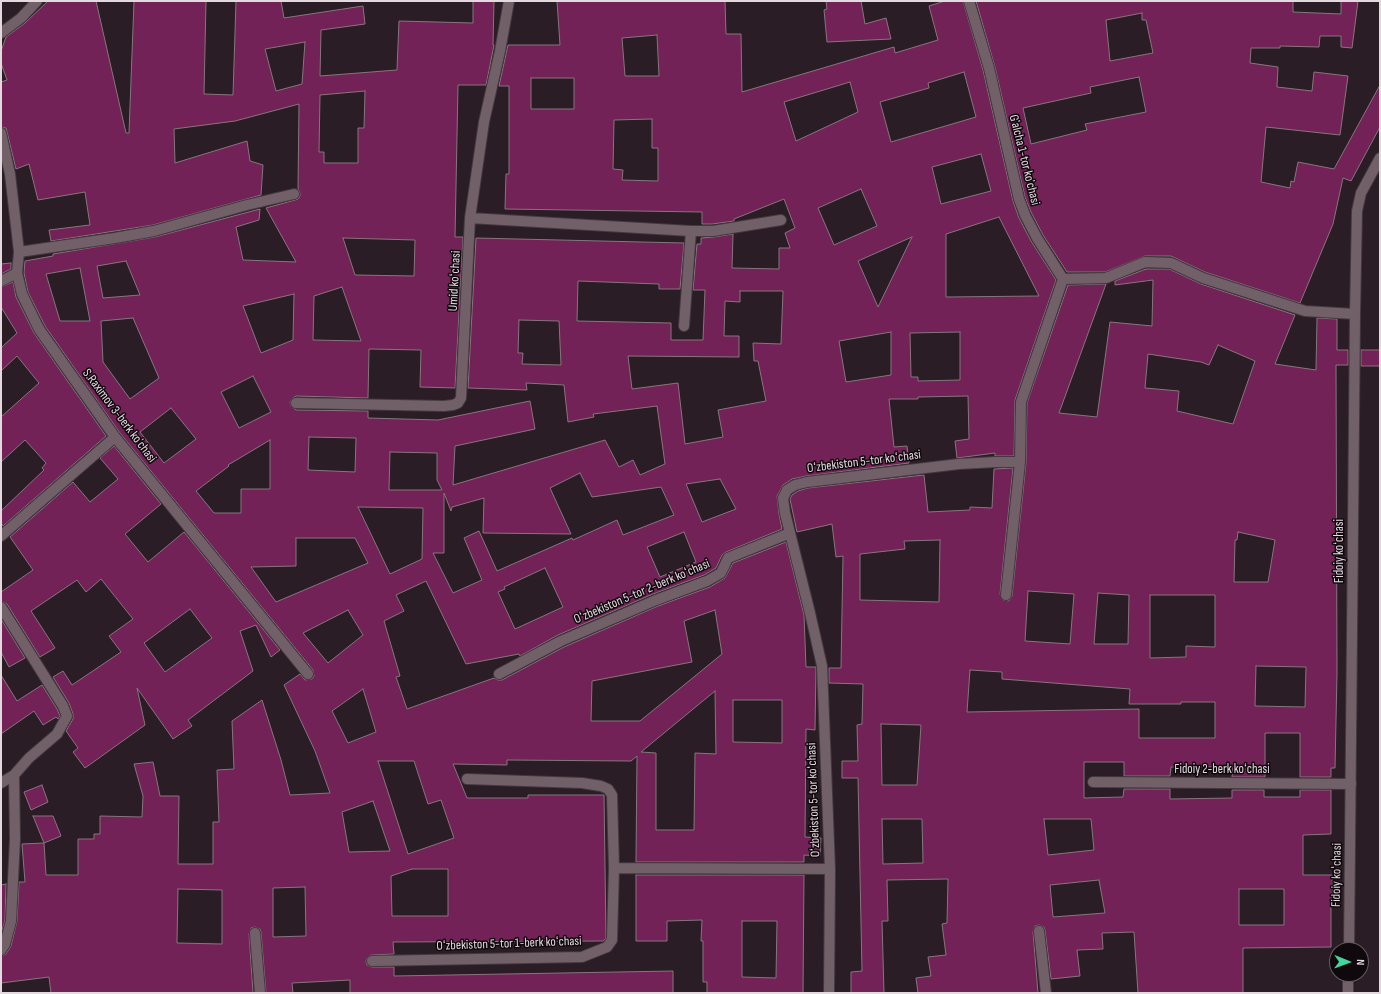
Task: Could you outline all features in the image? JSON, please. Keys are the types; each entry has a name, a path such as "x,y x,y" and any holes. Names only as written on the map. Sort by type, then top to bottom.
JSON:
{"street":[{"path":"1,33 21,18 37,1"},
{"name":"Umid koʻchasi","path":"296,403 444,406 458,403 461,398 470,218 484,122 500,51 509,1"},
{"name":"Gʼalcha 1-tor koʼchasi","path":"970,1 988,68 1019,199 1025,215 1037,238 1062,279"},
{"name":"S.Raximov 3-berk koʼchasi","path":"1,133 10,174 19,252 17,273 22,294 39,329 115,437 308,674"},
{"name":"Fidoiy koʻchasi","path":"1349,942 1357,211 1361,193 1380,158"},
{"path":"19,252 154,231 247,205 294,194"},
{"path":"470,218 691,231 713,231 781,220"},
{"path":"684,326 691,231"},
{"path":"1006,595 1020,462 1020,402 1062,279 1106,278 1145,262 1171,263 1203,278 1305,311 1355,314"},
{"path":"1,281 17,273"},
{"path":"1,536 115,437"},
{"name":"Oʻzbekiston 5-tor koʻchasi","path":"829,993 830,869 822,666 785,513 783,498 787,490 795,485 807,482 959,464 1020,462"},
{"name":"Oʻzbekiston 5-tor 2-berk koʻchasi","path":"499,674 561,641 656,600 707,581 721,573 728,558 790,533"},
{"path":"1,607 64,706 67,716 57,734 29,758 14,774 1,783"},
{"path":"1,950 5,944 11,921 16,839 14,774"},
{"name":"Oʻzbekiston 5-tor 1-berk koʻchasi","path":"372,961 582,957 607,947 612,940 614,868 612,795 608,789 601,786 582,783 467,779"},
{"name":"Fidoiy 2-berk koʻchasi","path":"1093,782 1351,784"},
{"name":"Oʻzbekiston 5-tor koʻchasi","path":"614,868 830,869"},
{"path":"1039,931 1046,993"},
{"path":"255,933 260,993"},
{"path":"1348,982 1348,993"}],"building":[{"path":"48,1 96,1 126,133 129,133 134,1 206,1 204,94 233,95 236,1 281,1 284,18 363,6 365,24 321,30 320,76 397,70 399,21 473,23 473,1 494,1 494,45 486,85 458,85 455,237 463,237 455,388 420,387 421,350 369,349 368,398 296,396 290,402 291,406 296,410 368,411 368,418 438,420 530,401 535,429 455,446 453,485 605,440 619,467 633,460 640,475 665,464 657,406 593,414 594,417 568,422 564,385 526,383 527,390 468,388 476,238 684,243 680,289 659,289 659,284 578,281 577,321 671,323 671,340 703,340 705,290 693,290 697,244 701,244 701,238 733,234 732,268 779,269 779,248 790,248 785,233 795,228 784,199 734,219 734,221 712,224 702,224 702,212 505,209 506,174 509,174 509,86 499,86 508,45 560,45 557,1 725,1 726,34 741,34 742,92 894,47 895,53 938,40 929,6 945,1 963,1 983,70 1013,201 1019,218 1031,241 1056,280 1015,400 1014,456 995,456 995,453 957,458 955,441 969,439 968,396 889,399 894,447 907,446 909,463 792,479 783,485 777,496 782,529 726,552 722,555 716,568 704,575 653,594 558,635 520,656 519,654 466,664 426,581 396,595 404,611 384,621 400,676 396,677 407,709 494,678 502,680 564,647 658,606 710,587 725,578 733,563 786,542 804,615 806,667 816,667 815,730 806,729 805,837 821,838 820,856 804,855 804,862 636,862 637,756 631,761 507,760 507,765 453,764 467,798 528,798 528,795 604,795 606,938 603,941 393,942 394,954 371,955 366,961 367,965 372,967 394,967 394,976 673,971 673,993 350,993 350,980 292,983 293,993 266,993 261,932 260,929 255,927 251,928 249,934 253,993 51,993 49,977 1,983 1,956 6,954 11,946 17,921 19,882 25,882 22,844 44,843 46,875 78,875 78,839 94,839 94,834 100,834 100,816 142,817 143,796 134,764 153,762 160,796 179,796 178,864 213,864 213,822 219,822 217,770 234,769 232,721 262,700 281,760 290,795 330,793 315,751 284,685 300,674 305,680 312,679 314,676 313,670 120,433 45,326 28,292 24,273 25,261 53,256 53,254 155,237 260,209 259,220 236,227 243,260 296,262 266,208 298,199 300,196 298,189 299,104 235,121 174,129 175,163 247,141 250,161 263,165 261,195 153,225 51,241 49,230 90,225 85,192 38,200 29,164 16,169 6,128 1,127 1,82 7,80 1,63 1,51 6,37 25,23","holes":["657,35 659,76 625,76 622,38","305,42 302,84 276,91 265,49","964,72 976,117 891,142 880,102 929,88 928,83","531,78 574,78 574,109 531,109","850,82 858,112 796,141 784,102","365,91 364,128 358,128 358,163 324,163 324,152 319,152 320,95","652,119 652,148 658,148 658,181 622,180 623,170 613,169 614,120","981,154 991,191 941,204 932,167","861,189 877,226 834,245 818,208","999,217 1039,296 946,297 946,234","912,237 878,307 858,261","343,238 415,240 414,276 355,275","126,261 140,295 103,298 97,266","80,268 90,321 60,321 46,274","342,287 361,341 313,340 314,296","740,291 783,291 781,344 753,343 754,361 758,361 766,401 718,410 723,437 685,444 678,383 632,389 628,356 739,357 739,336 724,336 725,301 740,302","294,294 293,340 261,353 243,306","133,318 159,378 130,399 103,362 101,321","519,320 559,321 561,365 522,364 523,353 518,353","891,332 891,375 846,382 839,341","960,332 960,380 918,381 918,377 911,377 910,333","253,376 271,412 239,428 221,392","171,408 196,439 164,463 140,432","309,437 356,438 355,472 308,470","270,440 270,489 241,489 241,513 214,513 196,491 229,466 228,465","390,452 437,453 437,480 442,490 389,490","580,473 592,497 661,487 674,515 623,535 617,520 497,571 479,531 464,538 482,580 453,593 433,553 444,553 444,493 451,511 452,507 484,498 483,533 571,534 550,488","720,479 736,509 702,522 686,484","358,507 423,508 422,559 390,574","684,532 696,562 660,577 647,547","296,538 355,538 368,563 276,602 251,567 296,566","545,568 563,607 515,629 498,592 505,589 504,587","348,610 363,635 328,663 303,633","715,610 722,654 640,721 591,721 592,681 692,662 684,621","363,689 376,732 348,743 332,711","715,691 716,754 695,753 694,830 656,830 656,753 641,752","733,700 782,700 782,743 733,742","378,761 414,761 428,804 441,800 454,838 408,854","373,801 390,851 349,852 342,812","412,869 448,869 448,916 392,916 391,876","305,887 306,936 273,937 273,888","178,889 222,890 222,944 177,943"]},
{"path":"826,1 861,1 865,24 886,18 891,39 827,42 824,10 827,9"},
{"path":"976,1 1293,1 1293,12 1341,14 1341,1 1358,1 1352,48 1341,47 1341,36 1320,36 1319,47 1280,46 1280,48 1251,48 1250,63 1278,67 1277,87 1312,91 1314,72 1348,76 1340,135 1266,127 1261,182 1290,188 1291,181 1294,182 1298,162 1334,169 1380,85 1380,127 1351,181 1343,178 1333,224 1300,303 1205,272 1171,256 1145,256 1105,272 1067,272 1043,235 1025,197 995,67","holes":["1142,13 1142,20 1146,20 1153,53 1110,61 1106,20","1139,77 1146,112 1085,124 1087,130 1031,144 1023,108 1091,93 1090,87"]},
{"path":"11,263 11,269 1,274 1,264"},
{"path":"1146,269 1169,269 1201,284 1295,315 1275,364 1316,370 1317,318 1337,319 1337,350 1348,350 1348,365 1336,365 1337,673 1335,768 1331,768 1331,777 1300,777 1300,733 1265,733 1265,777 1232,777 1233,767 1171,767 1170,776 1124,776 1124,762 1084,762 1084,798 1123,797 1124,789 1170,789 1170,799 1232,798 1232,790 1264,790 1264,797 1300,797 1300,790 1331,790 1331,834 1303,835 1303,875 1332,875 1333,901 1331,901 1331,942 1329,942 1329,947 1243,948 1243,993 1138,993 1134,932 1102,933 1103,949 1077,950 1080,976 1051,979 1045,930 1044,927 1039,925 1035,926 1033,932 1038,993 918,993 916,978 931,976 928,957 946,955 942,924 947,923 948,879 887,880 888,921 882,921 884,993 851,993 851,972 862,971 858,778 842,778 842,761 858,761 857,725 862,724 863,684 829,683 829,668 841,668 843,556 836,557 832,524 797,532 790,499 792,495 798,491 808,488 924,475 928,512 970,510 970,507 992,508 994,469 1013,468 1000,594 1003,600 1009,601 1012,596 1026,463 1027,403 1068,285 1106,284 1059,413 1097,417 1110,322 1152,326 1153,280 1115,285 1115,281","holes":["1218,345 1255,361 1233,424 1177,411 1179,391 1145,388 1148,354 1201,362 1209,365","1238,532 1275,540 1268,582 1234,582 1235,540 1237,540","940,540 939,602 860,600 860,554 905,549 904,541","1028,591 1074,594 1070,644 1025,641","1098,593 1129,595 1128,644 1094,644","1150,595 1215,595 1215,647 1186,646 1186,657 1150,658","1256,666 1306,667 1305,707 1255,706","970,670 1002,672 1002,679 1130,689 1129,704 1181,704 1181,702 1215,702 1215,738 1139,738 1139,709 967,712","881,724 921,725 917,785 882,785","882,819 922,819 923,863 883,864","1044,819 1091,819 1094,850 1048,855","1099,880 1105,913 1053,917 1050,885","1239,889 1284,889 1284,925 1239,925"]},
{"path":"13,282 16,297 34,333 106,436 3,526 1,523 1,511 44,470 42,468 46,463 25,440 1,462 1,417 39,383 17,356 1,371 1,348 17,333 1,307 1,287"},
{"path":"1361,350 1380,350 1380,366 1361,366"},
{"path":"114,446 161,504 125,534 148,562 184,532 280,650 271,657 256,625 240,631 253,671 188,720 192,726 173,739 137,688 145,725 85,768 73,752 78,748 66,731 73,719 73,714 69,703 53,677 63,671 72,685 121,652 109,636 133,619 101,579 86,592 77,580 31,611 55,648 40,657 7,604 1,601 1,592 33,570 10,537 73,482 90,502 118,479 100,458","holes":["190,609 212,638 165,672 144,643"]},
{"path":"1,619 25,658 9,667 1,652"},
{"path":"1,675 17,701 42,685 57,709 60,716 58,719 56,717 43,725 34,711 1,734"},
{"path":"42,785 48,802 31,810 24,792"},
{"path":"33,816 53,816 61,836 44,843"},
{"path":"636,875 804,875 803,993 707,993 707,982 703,982 703,941 701,941 702,920 667,921 667,941 636,941","holes":["742,921 777,921 776,978 742,977"]},
{"path":"6,884 5,920 1,934 1,885"}]}
